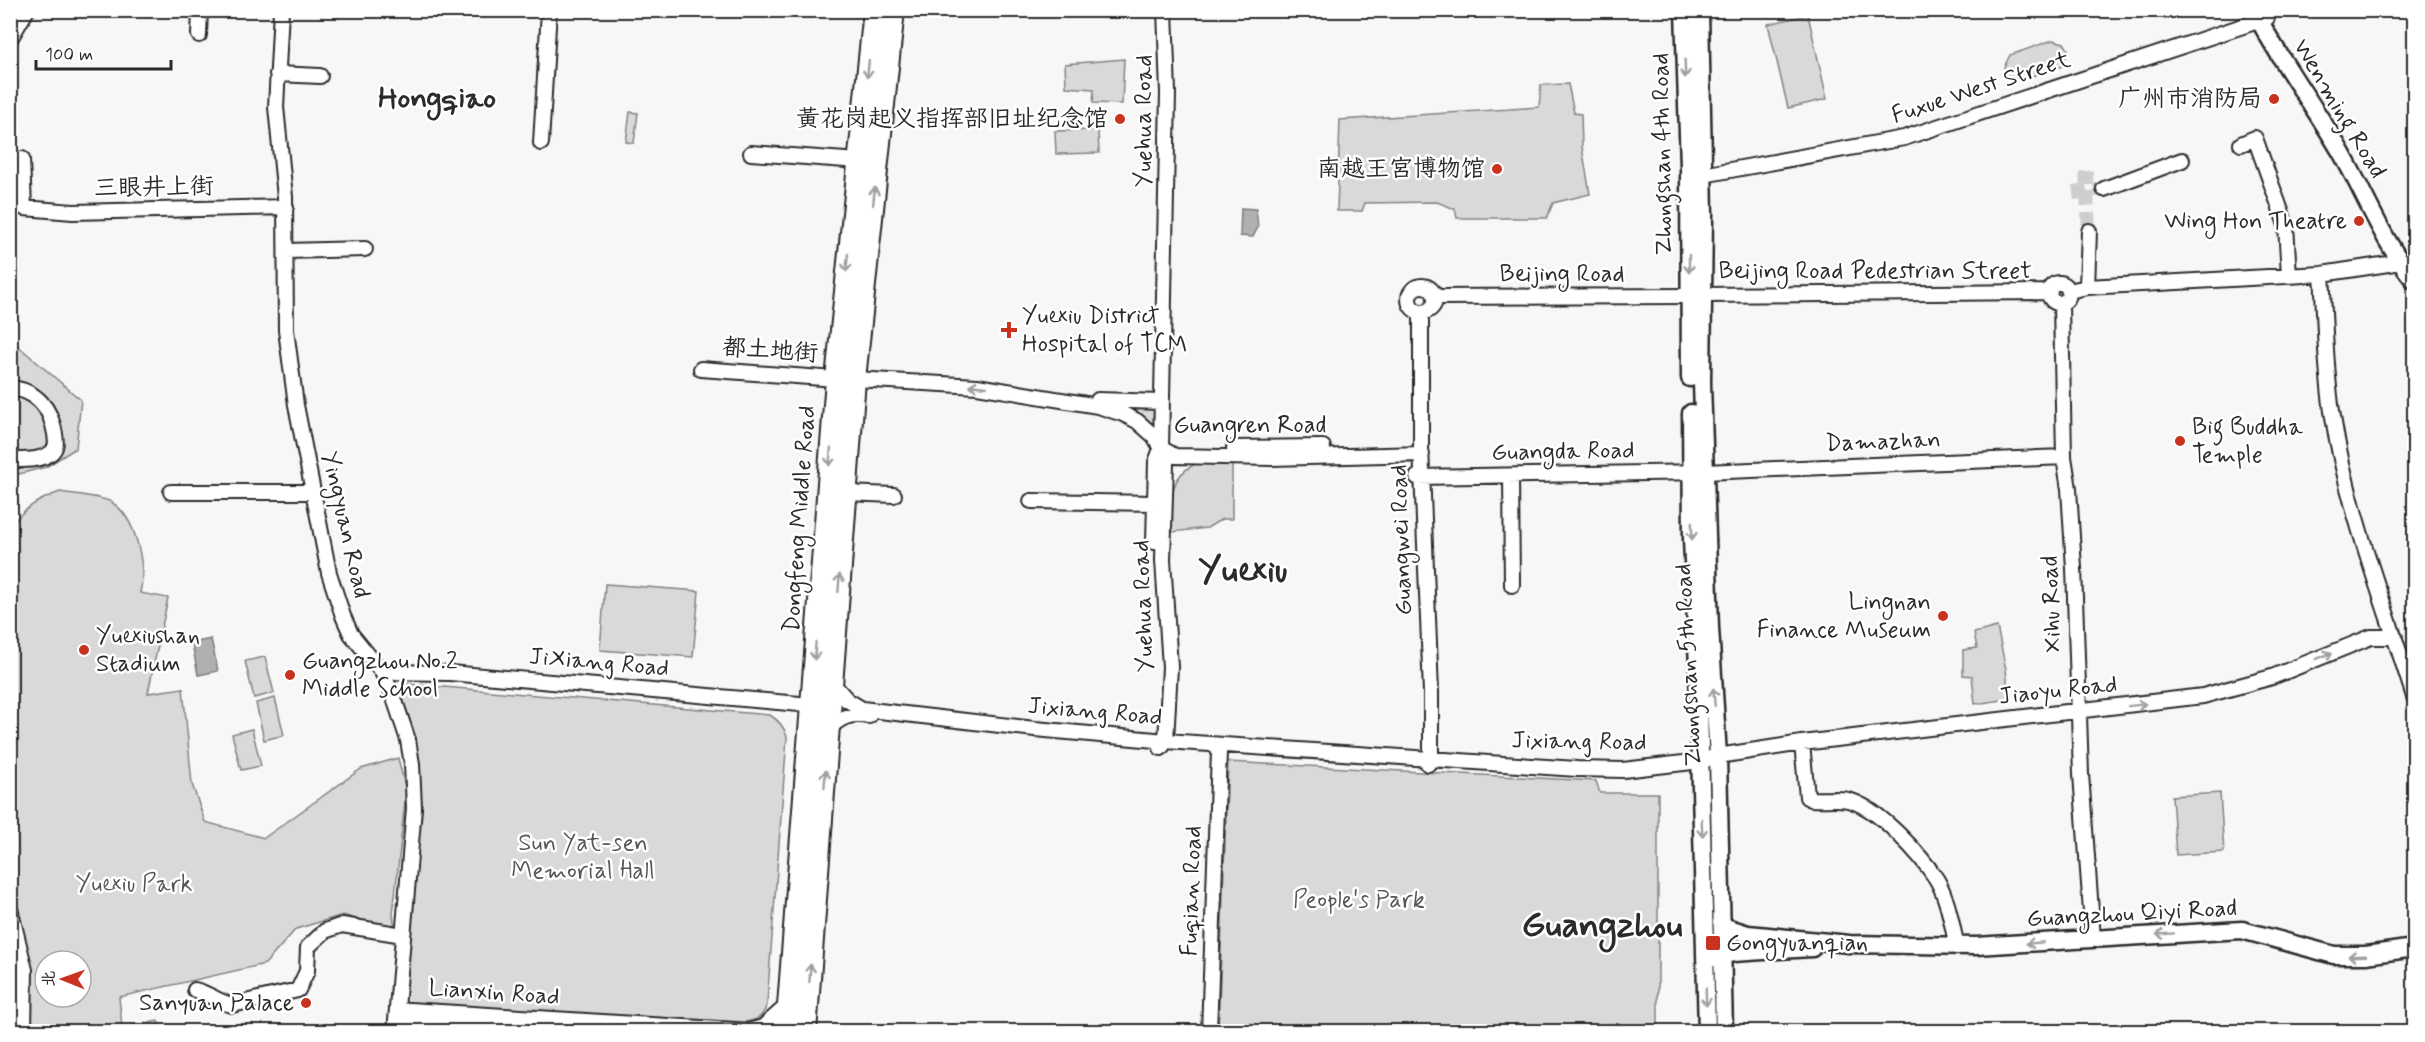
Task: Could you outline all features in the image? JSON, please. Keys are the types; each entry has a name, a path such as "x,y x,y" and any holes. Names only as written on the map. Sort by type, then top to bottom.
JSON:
{"highway":[{"name":"Dongfeng Middle Road","path":"786,1032 798,1006 828,731 846,493 845,379 859,161 874,10"},
{"name":"Dongfeng Middle Road","path":"806,1032 798,1006 811,705 845,379 894,10"}],"main road":[{"name":"Zhongshan 4th Road","path":"1683,10 1695,296"},
{"name":"Zhongshan 4th Road","path":"1695,296 1703,175 1700,10"},
{"name":"Wenming Road","path":"2261,15 2352,153 2411,262 2415,280"},
{"name":"Zhongshan 5th Road","path":"1695,296 1704,963 1707,1032"},
{"name":"Zhongshan 5th Road","path":"1698,472 1718,756 1725,1032"},
{"name":"Guangzhou Qiyi Road","path":"1722,922 1726,927 1748,934 1849,944 1957,946 2242,930 2334,955 2366,955 2415,948"},
{"name":"Guangzhou Qiyi Road","path":"1704,963 1723,955 1849,944"}],"street":[{"path":"10,39 27,10"},
{"path":"199,35 200,10"},
{"name":"Yingyuan Road","path":"281,10 276,107 286,207 286,330 296,405 329,573 351,634 382,672 393,695 408,740 414,784 397,1012 388,1032"},
{"path":"541,142 549,10"},
{"name":"Yuehua Road","path":"1161,743 1170,650 1163,560 1166,463 1161,448 1168,93 1165,10"},
{"name":"Fuxue West Street","path":"1703,175 1904,138 2261,15"},
{"path":"277,74 320,76"},
{"path":"2241,144 2255,138 2286,225 2289,276"},
{"path":"751,153 859,161"},
{"name":"三眼井上街","path":"22,159 24,208 84,212 286,207"},
{"path":"2104,189 2182,160"},
{"path":"2086,287 2089,231"},
{"path":"286,250 365,249"},
{"name":"Beijing Road Pedestrian Street","path":"2065,297 2086,287 2322,274 2411,262"},
{"path":"2322,274 2331,410 2342,466 2371,572 2415,697"},
{"name":"Beijing Road Pedestrian Street","path":"1695,296 2050,292 2054,285 2060,284 2066,286 2065,297"},
{"path":"1417,286 1425,286 1435,297 1431,308 1421,312 1413,309 1409,303 1411,291 1417,286"},
{"name":"Beijing Road","path":"1435,297 1695,296"},
{"name":"Xihu Road","path":"2065,297 2064,457 2069,489 2074,568 2078,711 2093,939"},
{"name":"Guangwei Road","path":"1421,312 1419,450 1431,692 1428,760"},
{"name":"都土地街","path":"701,369 977,386 1060,399"},
{"path":"10,387 20,388 43,403 53,419 56,445 52,453 39,458 10,460"},
{"path":"1060,399 1161,402"},
{"path":"1060,399 1098,406 1123,414 1146,428 1161,448"},
{"name":"Yuehua Road","path":"1161,448 1156,462 1155,503 1155,570 1161,665 1161,743"},
{"name":"Guangren Road","path":"1161,448 1419,450"},
{"name":"Damazhan","path":"1698,472 2064,457"},
{"name":"Guangda Road","path":"1420,477 1698,472"},
{"path":"1511,476 1512,585"},
{"path":"171,492 312,492"},
{"path":"846,493 894,495"},
{"path":"1032,501 1155,503"},
{"name":"Jiaoyu Road","path":"1718,756 1802,743 2203,696 2272,677 2371,638 2395,636"},
{"name":"JiXiang Road","path":"382,672 450,673 811,705"},
{"name":"Jixiang Road","path":"832,683 847,700 862,709 1161,743 1219,752 1428,760"},
{"name":"Jixiang Road","path":"828,731 840,718 861,714 1054,739 1161,743 1608,770 1701,765 1718,756"},
{"path":"1802,743 1807,796 1811,799 1850,800 1880,818 1917,852 1938,881 1957,946"},
{"name":"Fuqian Road","path":"1209,1032 1219,752"},
{"path":"10,908 25,970 24,1032"},
{"path":"195,990 208,993 221,1002 232,1005 298,990 307,971 308,947 325,931 342,925 403,935"},
{"path":"798,1006 819,1032"},
{"name":"Lianxin Road","path":"397,1012 409,1010 749,1031 764,1027 798,1006"},
{"path":"395,1032 397,1012"},
{"name":"Lianxin Road","path":"397,1012 408,1019 606,1032"}],"green space":[{"path":"1808,15 1827,99 1788,108 1768,24"},
{"path":"2053,40 2064,43 2068,49 2063,66 2019,80 2006,76 2004,67 2010,55"},
{"path":"1124,59 1122,104 1093,103 1094,89 1066,87 1065,64"},
{"path":"1568,84 1574,113 1581,114 1582,147 1590,194 1553,203 1547,218 1457,218 1455,209 1437,202 1365,203 1362,211 1337,211 1340,120 1539,107 1541,85"},
{"path":"630,112 638,113 634,143 626,142"},
{"path":"1098,130 1099,153 1056,154 1055,131"},
{"path":"11,346 18,346 81,400 76,448 46,467 11,476"},
{"path":"1114,405 1155,406 1155,432"},
{"path":"1195,464 1232,465 1232,519 1222,519 1207,528 1172,532 1172,502 1175,484 1185,470"},
{"name":"Yuexiu Park","path":"60,492 111,502 127,519 138,543 142,570 140,593 168,598 148,693 183,688 192,784 205,822 264,838 361,769 398,758 406,791 393,914 395,931 343,915 296,929 265,964 119,997 122,1027 158,1021 162,1031 11,1032 11,526 27,509"},
{"path":"605,584 699,591 693,657 600,650"},
{"path":"1997,627 2006,669 2009,699 1975,704 1972,676 1963,675 1963,650 1977,648 1974,633"},
{"path":"265,657 274,693 254,698 245,661"},
{"name":"Sun Yat-sen Memorial Hall","path":"405,685 770,715 776,719 783,727 787,737 767,1003 762,1014 757,1019 745,1022 405,1004 422,804 414,733 402,696"},
{"path":"275,698 284,735 264,740 256,703"},
{"path":"252,729 261,766 241,770 232,734"},
{"name":"People's Park","path":"1228,762 1596,781 1600,793 1658,793 1658,1031 1218,1032"},
{"path":"2220,793 2224,852 2176,855 2172,796"}],"shaded area":[{"path":"1241,208 1256,209 1258,227 1253,237 1240,236"},
{"path":"211,639 218,671 198,675 192,643"}],"tunnel":[{"path":"2086,171 2089,231"},
{"path":"2073,193 2104,189"}],"place":[{"name":"广州市消防局","path":"2274,99"},
{"name":"黄花岗起义指挥部旧址纪念馆","path":"1120,119"},
{"name":"南越王宫博物馆","path":"1497,169"},
{"name":"Wing Hon Theatre","path":"2359,221"},
{"name":"Yuexiu District Hospital of TCM","path":"1009,330"},
{"name":"Big Buddha Temple","path":"2180,441"},
{"name":"Lingnan Finance Museum","path":"1943,616"},
{"name":"Yuexiushan Stadium","path":"84,650"},
{"name":"Guangzhou No.2 Middle School","path":"290,675"},
{"name":"Gongyuanqian","path":"1713,943"},
{"name":"Sanyuan Palace","path":"306,1003"}],"district":[{"name":"Hongqiao","path":"437,98"},
{"name":"Yuexiu","path":"1243,571"},
{"name":"Guangzhou","path":"1602,926"}]}
